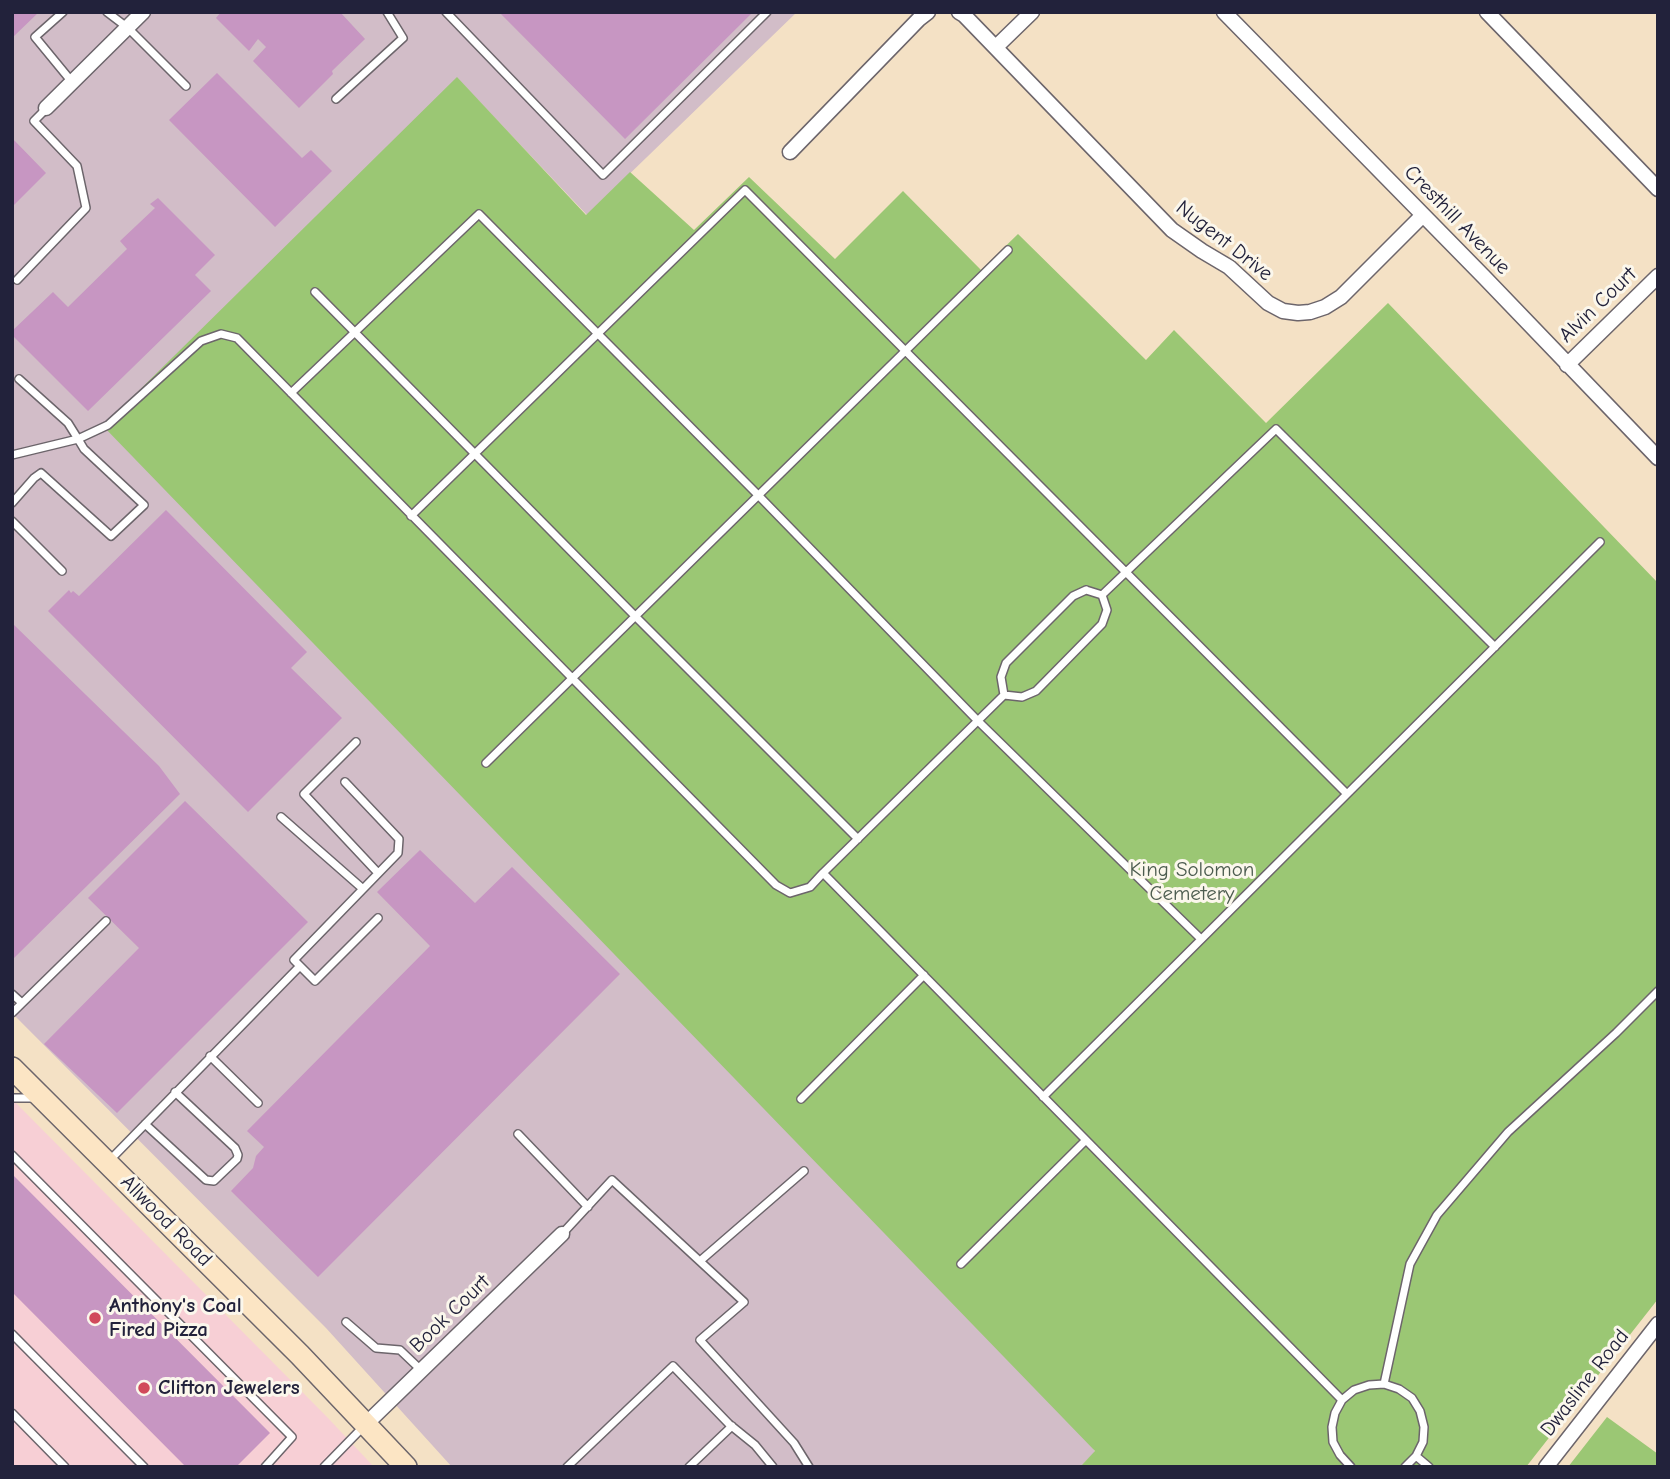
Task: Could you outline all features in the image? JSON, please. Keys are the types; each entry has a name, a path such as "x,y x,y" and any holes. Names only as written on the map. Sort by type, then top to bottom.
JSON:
{"main road":[{"name":"Allwood Road","path":"12,1068 300,1355 406,1467"}],"street":[{"path":"46,108 143,12"},
{"path":"790,152 928,12"},
{"name":"Nugent Drive","path":"959,12 1172,230 1229,267 1268,303 1283,311 1310,312 1341,297 1423,215"},
{"path":"996,47 1032,12"},
{"name":"Cresthill Avenue","path":"1224,12 1658,458"},
{"path":"1487,12 1655,180"},
{"name":"Alvin Court","path":"1567,365 1658,276"},
{"name":"Book Court","path":"366,1424 562,1234"},
{"name":"Dwasline Road","path":"1546,1467 1658,1324"}],"lane":[{"path":"63,12 35,37 72,82"},
{"path":"107,12 128,28 186,86"},
{"path":"336,99 403,38 387,12"},
{"path":"446,12 603,175 766,12"},
{"path":"17,280 86,208 77,166 34,121 46,108"},
{"path":"411,516 745,190 1347,794"},
{"path":"291,393 479,214 978,721 1201,939"},
{"path":"486,763 1008,250"},
{"path":"315,292 858,839"},
{"path":"12,454 78,439 108,425 201,341 221,334 237,338 776,886 790,893 810,887 1004,695"},
{"path":"12,503 41,473 111,536 144,505 84,449 68,423 19,379"},
{"path":"1102,595 1276,429 1494,648"},
{"path":"12,521 62,571"},
{"path":"1043,1097 1600,542"},
{"path":"1004,695 1001,677 1006,663 1073,596 1086,590 1102,595"},
{"path":"1004,695 1022,697 1036,691 1055,672 1102,624 1107,610 1102,595"},
{"path":"356,742 304,794 378,873"},
{"path":"345,782 399,839 398,853 294,960 314,981 379,918"},
{"path":"281,817 363,889"},
{"path":"823,873 1342,1400"},
{"path":"12,1013 106,921"},
{"path":"107,1162 300,966"},
{"path":"801,1099 924,975"},
{"path":"1384,1384 1410,1264 1437,1215 1508,1132 1658,991"},
{"path":"12,993 22,1003"},
{"path":"210,1056 258,1102"},
{"path":"145,1124 206,1180 214,1181 237,1159 235,1148 175,1093"},
{"path":"12,1098 43,1099"},
{"path":"518,1134 588,1207"},
{"path":"961,1265 1086,1140"},
{"path":"12,1155 292,1437 265,1467"},
{"path":"700,1261 804,1171"},
{"path":"562,1234 612,1180 744,1302 700,1340 794,1444 809,1467"},
{"path":"346,1322 376,1348 400,1350 421,1371"},
{"path":"12,1334 144,1467"},
{"path":"567,1467 673,1366 732,1426 755,1445 773,1467"},
{"path":"1347,1465 1333,1442 1335,1413 1342,1400 1354,1390 1384,1384 1399,1389 1412,1398 1420,1411 1424,1427 1423,1442 1416,1456 1405,1467"},
{"path":"12,1413 65,1467"},
{"path":"324,1467 366,1424"},
{"path":"689,1467 732,1426"},
{"path":"1416,1456 1429,1467"}],"shaded area":[{"path":"12,12 797,12 587,215 457,78 1095,1452 1080,1467 452,1467 326,1328 12,1013"},
{"path":"12,1099 328,1418 374,1467 12,1467"}],"green space":[{"name":"King Solomon Cemetery","path":"457,77 586,215 630,172 694,230 749,177 835,259 903,191 981,270 1018,234 1146,360 1174,330 1266,423 1388,303 1658,583 1658,1299 1526,1467 1080,1467 1095,1451 103,426"},
{"path":"1607,1417 1658,1454 1658,1467 1568,1467"}],"building":[{"path":"12,12 39,12 12,38"},
{"path":"221,12 340,12 365,39 299,108 253,61 266,47 258,39 249,51 216,18"},
{"path":"499,12 753,12 625,139"},
{"path":"217,73 302,158 311,150 332,171 275,227 169,120"},
{"path":"12,138 46,173 12,207"},
{"path":"158,198 215,255 195,275 211,291 88,411 12,335 12,331 53,292 68,307 127,249 120,241 155,208 150,204"},
{"path":"166,510 307,652 291,668 342,718 248,812 48,611 69,590 79,596"},
{"path":"12,623 159,766 180,794 14,958 12,956"},
{"path":"185,801 308,922 117,1113 44,1044 139,948 88,898"},
{"path":"420,850 475,903 512,867 620,974 318,1277 231,1191 253,1168 256,1156 264,1147 247,1131 430,946 377,892"},
{"path":"12,1174 270,1433 236,1467 186,1467 12,1292"}],"place":[{"name":"Anthony's Coal Fired Pizza","path":"95,1318"},
{"name":"Clifton Jewelers","path":"144,1388"}]}
